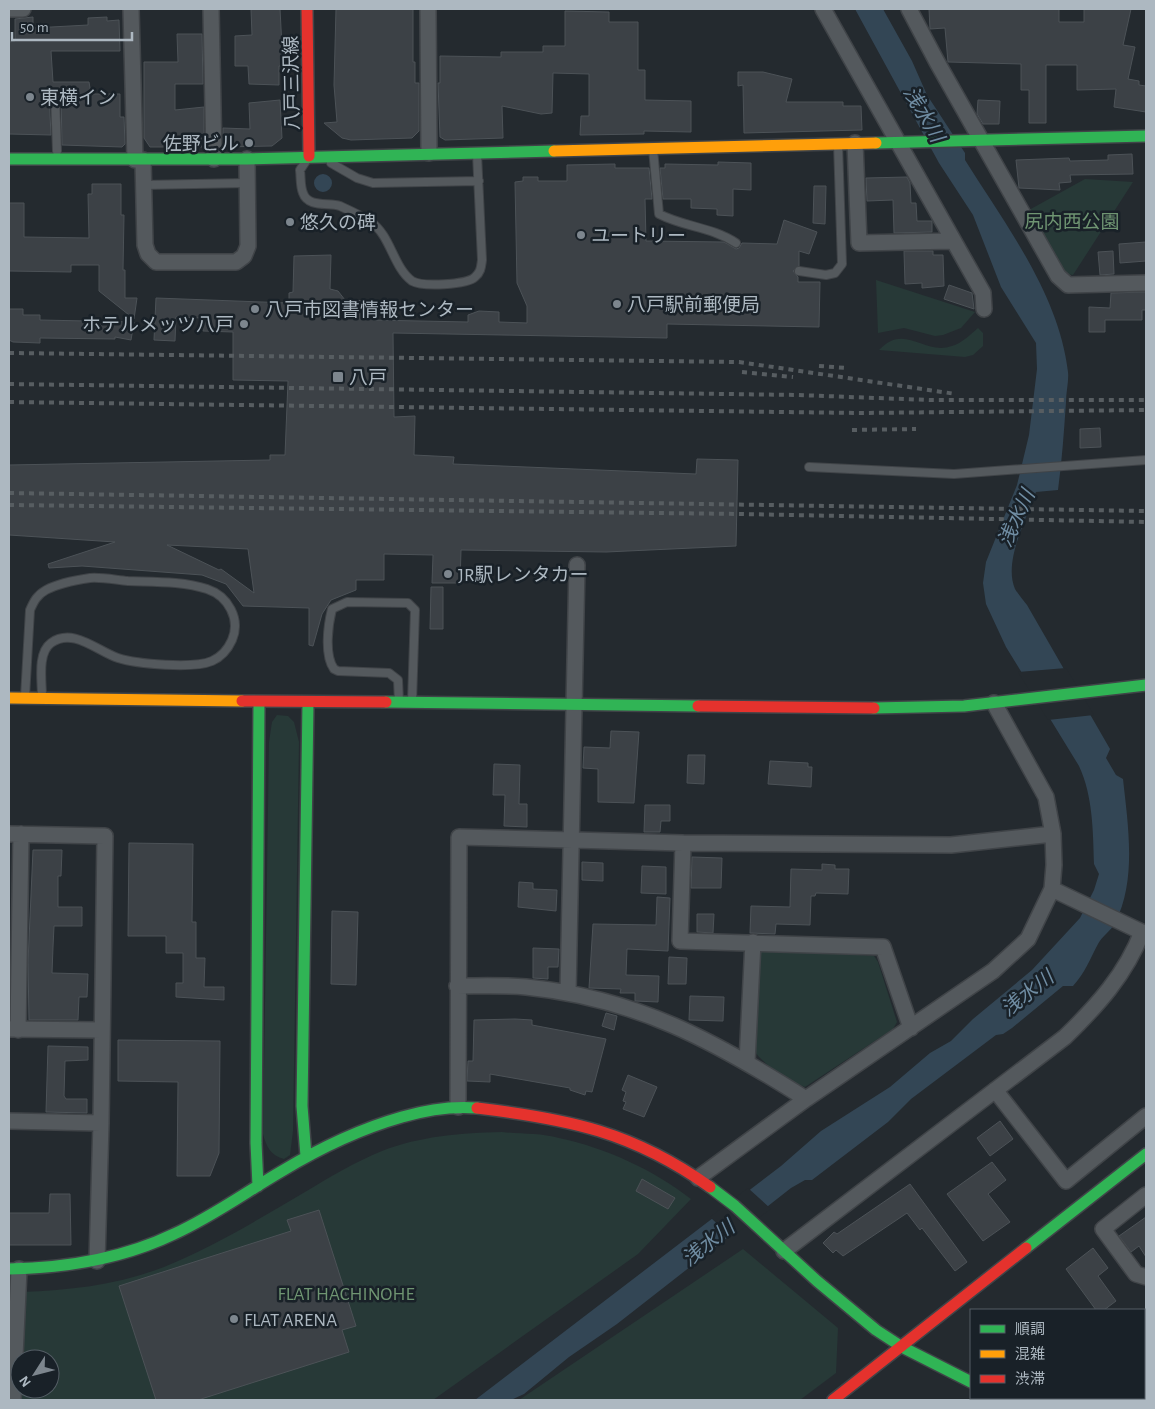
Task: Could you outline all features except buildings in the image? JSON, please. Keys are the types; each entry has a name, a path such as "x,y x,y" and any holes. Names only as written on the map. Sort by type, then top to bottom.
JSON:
{"street":[{"path":"9,9 23,9"},
{"path":"131,9 139,160 143,185 145,245 148,254 156,262 236,262 244,256 248,246 247,159"},
{"path":"211,9 214,159"},
{"name":"八戸三沢線","path":"307,9 309,156"},
{"path":"428,9 429,153"},
{"path":"823,9 900,141 952,241 983,293 984,310"},
{"path":"909,9 976,139 1058,276 1068,285 1146,283"},
{"path":"9,159 247,159 653,147 1146,136"},
{"path":"855,142 859,243 952,241"},
{"path":"568,993 569,841 577,565"},
{"path":"9,698 42,700 889,708 994,703 1022,698 1146,685"},
{"path":"258,1186 256,1144 259,702"},
{"path":"306,1156 302,1106 308,703"},
{"path":"698,1178 806,1099 993,971 1028,939 1052,889 1054,865 1053,834 1046,797 994,703"},
{"path":"97,1261 101,1123 105,836 15,834 13,1030 102,1030"},
{"path":"458,1107 459,837 683,843 951,844 1053,834"},
{"path":"683,843 680,941 883,947 912,1028"},
{"path":"784,1251 1064,1037 1086,1017 1121,974 1144,933 1052,889"},
{"path":"747,1062 753,942"},
{"path":"457,986 524,987 568,993 615,1003 673,1024 747,1062 806,1099"},
{"path":"995,1090 1066,1182 1146,1116"},
{"path":"11,1349 14,1269 97,1261 137,1250 176,1234 306,1156 330,1144 369,1128 418,1114 458,1107 555,1116 600,1129 638,1144 719,1192 874,1329 902,1347 970,1381"},
{"path":"9,1121 101,1123"},
{"path":"833,1400 1146,1154"},
{"path":"1146,1195 1104,1229 1136,1274 1146,1277"}],"lane":[{"path":"55,95 56,151"},
{"path":"799,271 826,275 835,273 842,264 838,143"},
{"path":"653,147 659,214 674,222 722,234 736,243"},
{"path":"477,152 479,181 482,260 480,272 474,279 461,283 420,284 408,276 376,226 338,205 314,203 303,194 300,170 309,156 338,165 357,178 373,182 479,181"},
{"path":"143,185 247,183"},
{"path":"810,467 954,474 1146,460"},
{"path":"25,699 30,610 36,597 60,584 91,578 175,584 207,589 220,596 230,606 235,623 234,638 228,649 211,662 194,664 132,662 117,658 74,638 61,639 50,643 42,654 42,700"},
{"path":"399,702 398,680 390,673 338,671 334,669 329,656 332,609 348,602 408,603 412,606 415,610 412,703"}],"green space":[{"name":"尻内西公園","path":"1085,179 1133,182 1073,275 1066,274 1029,210"},
{"path":"876,280 975,312 961,328 943,335 935,336 904,328 878,333"},
{"path":"978,328 983,333 983,346 973,355 965,357 879,350 888,342 897,339 906,339 932,347 952,346 963,341"},
{"path":"277,715 288,716 294,722 299,742 293,1131 290,1155 284,1159 279,1158 270,1150 263,1134 269,742 272,722"},
{"path":"765,949 874,956 878,962 897,1022 893,1029 805,1087 784,1077 771,1068 754,1051 757,955"},
{"name":"FLAT HACHINOHE","path":"472,1133 538,1134 577,1142 629,1161 677,1188 691,1199 638,1254 433,1400 22,1400 60,1399 60,1349 22,1349 22,1292 94,1286 164,1267 218,1242 343,1170 382,1151 411,1142 441,1136"},
{"path":"743,1249 838,1328 836,1373 800,1400 519,1400"}],"water":[{"name":"浅水川","path":"855,9 883,9 912,61 927,95 965,153 965,160 1028,261 1054,315 1063,343 1068,379 1058,490 1036,492 1014,553 1012,578 1015,589 1027,605 1110,749 1106,758 1116,775 1123,779 1127,815 1129,871 1122,906 1115,923 1100,941 1084,971 1073,986 1063,986 1012,1028 1003,1034 996,1035 911,1099 888,1122 812,1180 805,1180 791,1188 617,1324 569,1357 524,1394 511,1400 475,1400 781,1166 821,1131 890,1087 930,1053 951,1041 973,1019 1032,970 1080,918 1094,890 1099,874 1094,864 1090,801 1084,777 1006,647 986,604 983,583 986,562 1017,485 1029,435 1037,369 1036,343 1001,287 973,215 939,163"},
{"path":"323,174 329,177 332,183 329,189 323,192 317,189 314,183 317,177"}],"pier":[{"path":"1066,668 1094,715 1048,720 1018,672"},
{"path":"748,1188 771,1209 731,1237 710,1217"}],"railway":[{"path":"9,353 739,362 956,394"},
{"path":"819,366 846,368"},
{"path":"742,372 793,377"},
{"path":"9,384 798,395 929,400 1146,400"},
{"path":"9,402 860,413 1146,410"},
{"path":"852,430 916,429"},
{"path":"9,493 1146,511"},
{"path":"9,505 740,514 1146,522"}],"traffic: fast":[{"path":"876,143 1146,136"},
{"path":"9,159 247,159 554,151"},
{"path":"874,708 964,706 1146,685"},
{"path":"258,1186 256,1143 259,702"},
{"path":"386,702 698,706"},
{"path":"306,1156 302,1106 308,703"},
{"path":"9,1269 73,1264 134,1250 188,1227 296,1163 356,1133 420,1112 449,1108 477,1108"},
{"path":"1026,1248 1146,1154"},
{"path":"710,1187 735,1206 817,1281 876,1330 902,1347 970,1381"},
{"path":"1046,1399 1052,1400"}],"traffic: slow":[{"path":"554,151 876,143"},
{"path":"9,698 242,701"}],"traffic: jam":[{"path":"307,9 309,156"},
{"path":"242,701 386,702"},
{"path":"698,706 874,708"},
{"path":"477,1108 541,1117 599,1131 654,1153 682,1168 710,1187"},
{"path":"833,1400 1026,1248"}],"place":[{"name":"東横イン","path":"30,97"},
{"name":"佐野ビル","path":"249,143"},
{"name":"悠久の碑","path":"290,222"},
{"name":"ユートリー","path":"581,235"},
{"name":"八戸駅前郵便局","path":"617,304"},
{"name":"八戸市図書情報センター","path":"255,309"},
{"name":"ホテルメッツ八戸","path":"244,324"},
{"name":"八戸","path":"338,377"},
{"name":"JR駅レンタカー","path":"448,574"},
{"name":"FLAT ARENA","path":"234,1319"}]}
